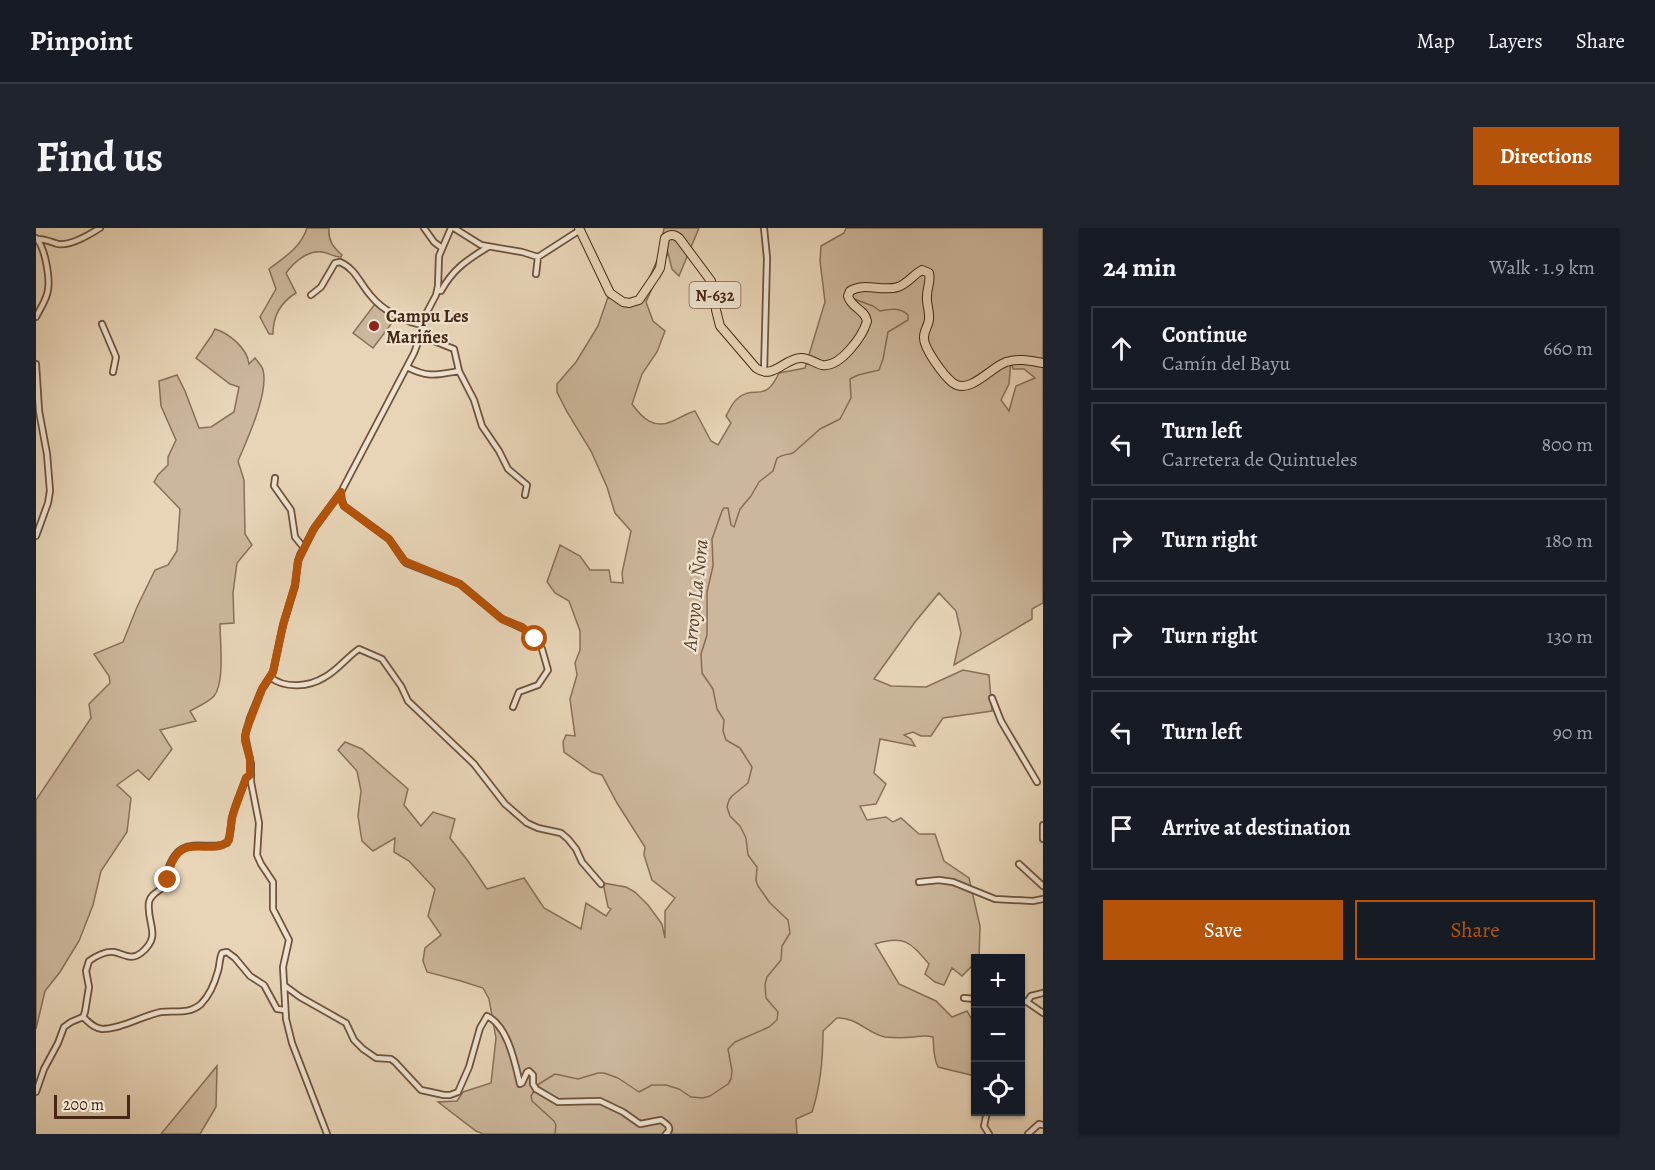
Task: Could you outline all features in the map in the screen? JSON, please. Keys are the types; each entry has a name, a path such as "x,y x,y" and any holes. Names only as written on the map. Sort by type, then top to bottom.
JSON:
{"highway":[{"name":"N-632","path":"579,229 610,293 623,302 629,303 639,300 644,293 660,268 665,238 668,235 675,235 682,241 711,281 720,326 756,368 764,372"},
{"path":"764,372 775,370 799,358 824,365 834,364 842,358 864,330 867,321 864,313 849,301 850,291 858,287 891,288 905,284 922,270 929,273 931,280 927,290 929,318 924,335 925,345 949,379 957,385 970,384 1000,365 1014,360 1043,363"}],"street":[{"path":"37,238 61,245 70,244 100,228"},
{"path":"424,228 434,242 442,248"},
{"path":"327,1134 292,1043 285,1010 283,967 289,940 273,909 273,882 257,855 259,823 251,783 250,759 245,741 246,731 262,689 273,672 283,625 295,585 298,561 313,530 341,492 407,367 437,291 439,256 452,228 481,245 538,257"},
{"path":"764,228 767,258 764,372"},
{"path":"536,273 538,257 579,229"},
{"path":"36,317 39,305 48,291 44,252 37,238"},
{"path":"437,291 441,291 448,278 458,267 488,247"},
{"path":"311,295 321,287 335,263 340,262 350,267 371,297 382,306 416,324 424,325"},
{"path":"102,324 116,357 113,372"},
{"path":"422,332 434,341 454,349 459,371 474,400 482,426 508,469 527,485 525,495"},
{"path":"36,364 39,411 47,454 50,491 36,536"},
{"path":"407,367 422,374 437,375 459,371"},
{"path":"275,478 274,486 291,510 295,537 304,548"},
{"path":"341,492 344,506 389,539 404,561 460,584 502,619 522,627 535,639 544,651 548,670 538,685 519,692 513,707"},
{"path":"270,677 287,684 309,684 325,677 359,649 382,659 401,686 408,701 474,764 505,804 527,824 561,833 576,849 582,862 601,884"},
{"path":"992,698 1001,721 1037,782"},
{"path":"36,1092 64,1027 83,1017 85,1012 89,987 86,976 88,961 109,952 134,957 149,945 153,936 150,900 167,884 171,862 178,852 185,848 218,846 227,843 234,810 246,778 250,775"},
{"path":"1043,825 1043,839"},
{"path":"1019,864 1043,886"},
{"path":"919,882 939,880 953,882 995,899 1033,901 1043,899"},
{"path":"83,1017 94,1028 103,1029 151,1014 188,1011 196,1008 208,995 219,970 220,956 227,952 250,976 264,985 277,1009 285,1010"},
{"path":"285,986 346,1023 358,1045 376,1058 386,1058 395,1062 421,1090 450,1095 460,1090 484,1020 490,1016 498,1024 512,1053 519,1083 522,1083 525,1074 530,1071 535,1088 561,1103 596,1100 605,1102 640,1124 661,1120 668,1125 669,1131 666,1134"},
{"path":"1025,1000 1043,993"},
{"path":"964,998 971,999"},
{"path":"1025,1002 1043,1013"},
{"path":"986,1116 984,1126 989,1134"},
{"path":"1028,1134 1039,1124 1043,1125"}],"shaded area":[{"path":"307,228 329,228 329,237 342,255 338,257 322,252 312,253 297,261 289,269 286,273 296,293 279,310 274,321 273,334 269,334 260,317 276,289 269,269 297,246"},
{"path":"664,228 699,228 679,276 672,269 668,253 646,302 653,321 665,331 657,352 642,374 632,404 644,418 660,424 695,411 711,441 718,445 731,423 726,416 737,399 743,395 769,388 779,373 805,368 825,302 820,261 821,246 844,233 846,228 1043,228 1043,603 1032,609 1032,619 954,665 961,633 956,611 939,593 874,679 891,686 926,687 963,670 989,675 992,711 943,718 931,736 921,736 913,732 904,735 911,739 915,746 880,739 874,773 886,784 876,804 860,806 867,820 886,817 893,822 901,818 919,834 935,834 944,861 969,878 980,926 979,954 971,954 971,967 962,976 952,968 944,985 935,982 925,974 929,964 917,950 906,942 893,940 875,944 899,984 936,1001 952,1017 967,1011 971,1018 971,1075 938,1067 934,1056 933,1037 885,1037 851,1020 837,1018 823,1031 818,1092 812,1112 796,1119 797,1134 483,1134 438,1102 457,1101 463,1092 491,1083 496,1038 489,999 483,988 427,972 423,961 425,948 441,935 428,916 435,889 409,861 394,852 395,838 373,851 362,841 358,816 361,791 357,771 338,750 345,742 362,749 408,789 404,805 421,826 433,812 455,819 450,838 487,889 524,878 544,908 581,929 586,903 606,916 611,909 608,907 603,883 626,887 635,892 648,905 662,924 665,938 665,911 675,898 652,880 644,855 645,847 602,775 592,772 564,752 563,742 566,735 575,736 570,699 577,675 575,663 580,650 580,631 569,601 555,593 547,582 560,545 580,556 590,570 609,570 611,582 623,583 622,573 631,531 615,513 607,487 591,451 567,412 557,392 557,384 576,362 598,326 608,297 626,305 637,305 659,256","holes":["1011,360 1013,369 1024,369 1035,378 1016,386 1009,411 1001,400 1009,384"]},
{"name":"Campu Les Mariñes","path":"375,304 395,319 373,348 353,333"},
{"path":"215,329 237,342 245,352 249,364 255,358 262,368 264,380 256,416 238,461 244,480 245,534 252,545 237,563 233,593 234,623 220,624 220,682 212,698 190,711 196,721 160,730 172,749 149,780 138,770 117,785 131,798 127,832 101,871 93,905 79,941 45,991 36,1029 36,800 91,718 89,704 110,683 109,676 94,654 123,642 155,570 168,565 177,551 180,509 154,482 168,465 168,457 176,440 161,406 159,381 177,375 199,428 211,427 234,412 239,387 230,384 196,358"},
{"path":"217,1066 216,1107 200,1134 161,1134"}],"waterway":[{"name":"Arroyo La Ñora","path":"537,1087 555,1074 578,1079 604,1073 618,1078 639,1092 652,1085 666,1085 679,1089 691,1097 703,1098 728,1084 731,1079 728,1049 735,1042 769,1027 777,1020 778,1012 766,998 765,984 767,977 781,960 782,946 790,933 788,920 770,903 758,886 757,867 748,855 746,838 740,826 730,816 727,807 729,800 748,783 752,767 740,748 726,740 723,731 724,720 717,709 713,689 702,673 701,654 707,635 707,592 713,566 712,539 724,508 728,508 731,525 734,527 740,509 759,482 773,471 777,458 793,453 820,429 840,419 851,398 850,379 879,370 888,332 908,320 908,315 902,311 891,309 880,311 854,299"},
{"name":"Arroyo La Ñora","path":"534,1091 531,1096 532,1101 554,1121 555,1134"}],"place":[{"name":"Campu Les Mariñes","path":"374,326"}],"route":[{"path":"168,880 171,862 181,849 218,846 229,840 234,810 246,778 250,775 251,764 245,741 246,731 262,689 273,672 283,625 295,585 298,561 313,530 341,492 344,506 389,539 404,561 460,584 502,619 522,627 535,639"}]}
